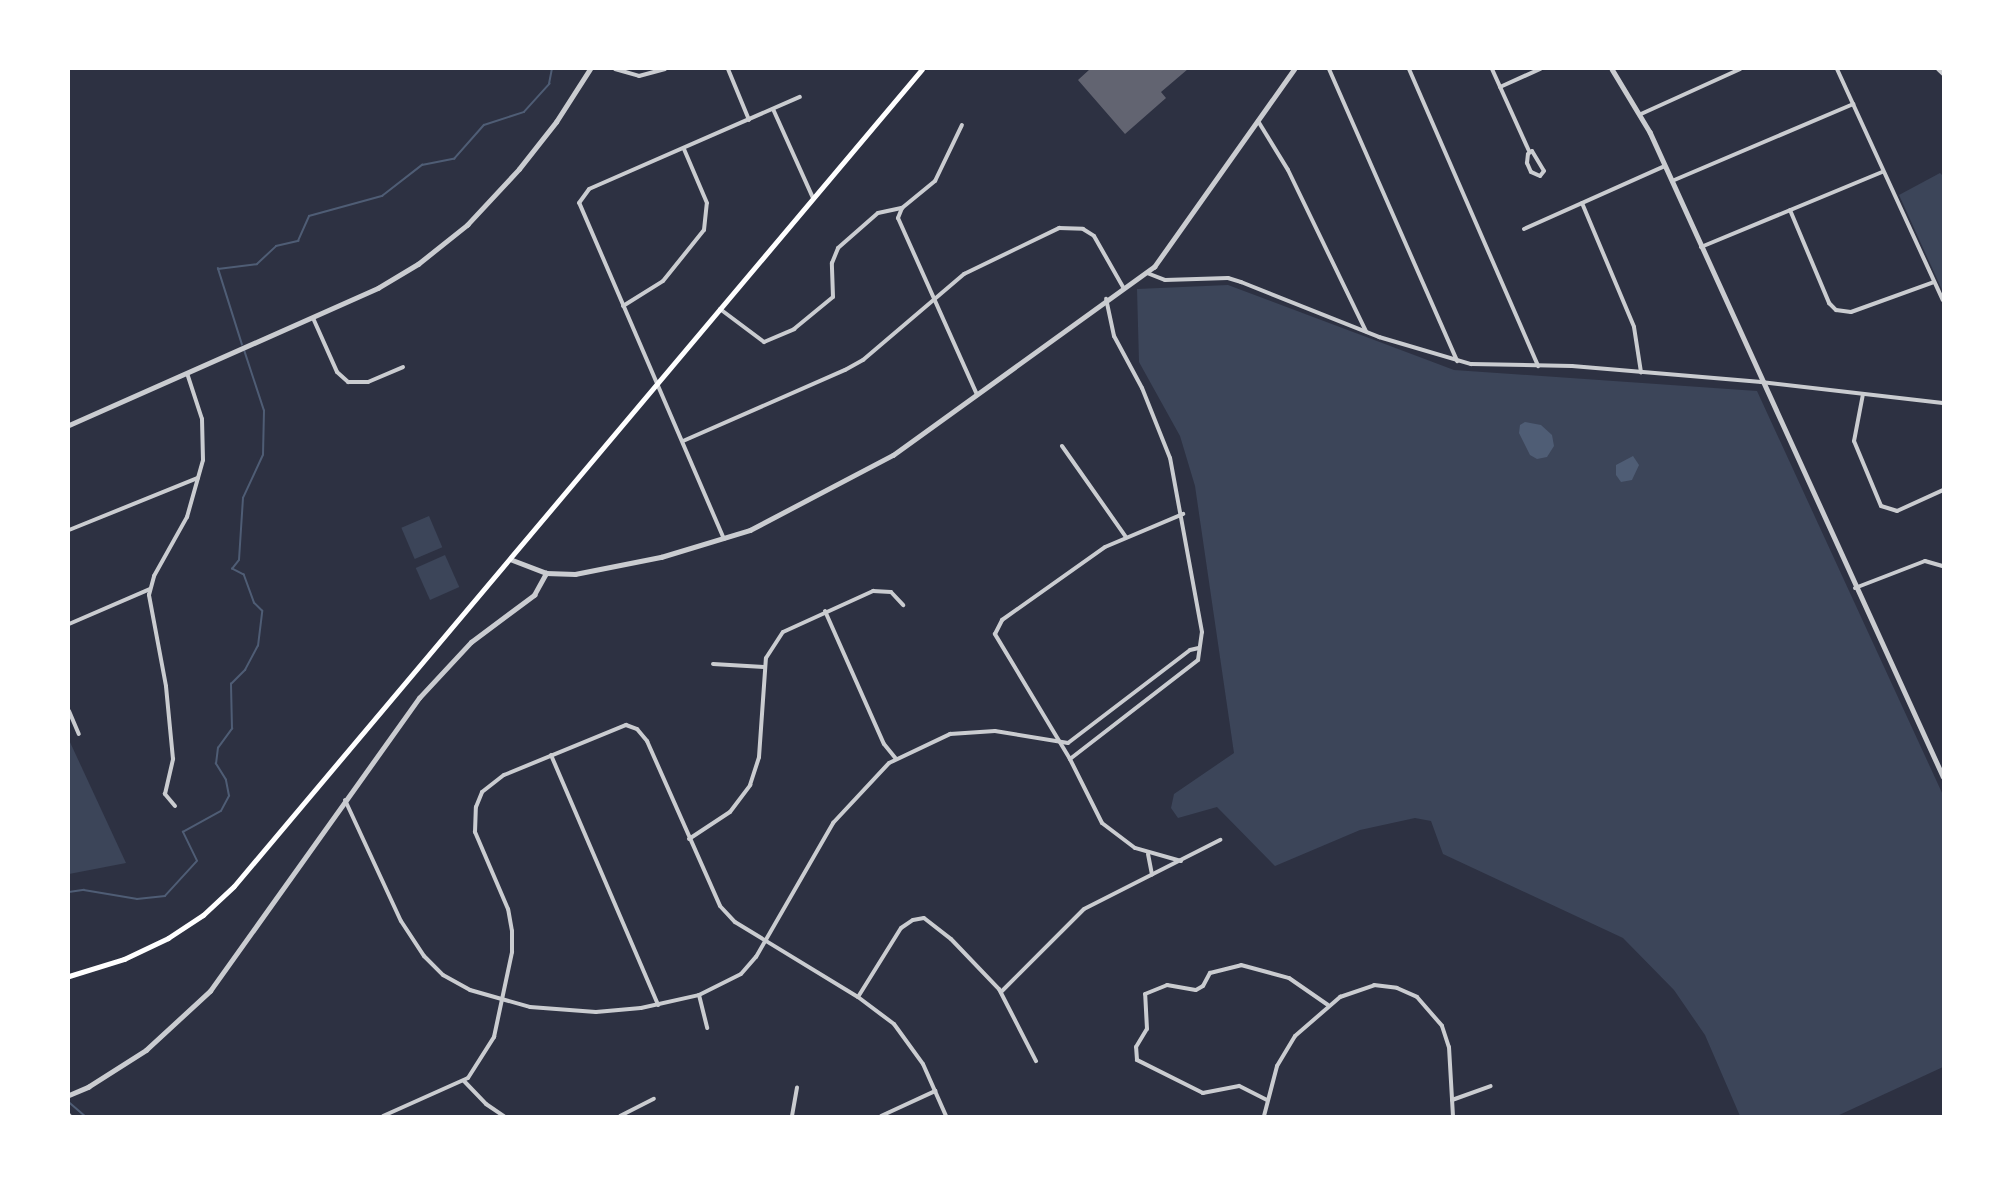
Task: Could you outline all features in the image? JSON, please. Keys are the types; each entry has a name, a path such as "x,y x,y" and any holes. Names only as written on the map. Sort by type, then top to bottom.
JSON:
{"main road":[{"path":"69,976 141,952 168,938 217,902 510,559 922,69"}],"street":[{"path":"69,425 313,318 393,280 443,246 532,153 590,69"},
{"path":"615,69 639,76 665,69"},
{"path":"728,69 749,120"},
{"path":"510,559 546,573 593,573 725,540 842,485 978,396 1106,299 1147,273 1162,258 1294,69"},
{"path":"1329,69 1457,361"},
{"path":"1409,69 1538,366"},
{"path":"1492,69 1529,151 1531,172 1540,176 1544,171 1541,162 1529,151"},
{"path":"1500,87 1540,69"},
{"path":"1612,69 1641,114 1761,382 1943,776"},
{"path":"1641,114 1740,69"},
{"path":"1838,69 1882,172 1943,300"},
{"path":"1938,69 1943,74"},
{"path":"725,540 658,383 581,213 580,198 589,189 800,96"},
{"path":"1672,181 1853,104"},
{"path":"773,109 813,199"},
{"path":"1258,120 1288,170 1366,331"},
{"path":"720,309 764,342 781,337 833,297 832,263 838,248 879,213 902,208 940,176 962,125"},
{"path":"623,306 663,280 704,230 707,203 684,149"},
{"path":"1524,229 1665,166"},
{"path":"1701,247 1882,172"},
{"path":"1582,203 1634,327 1641,372"},
{"path":"902,208 898,218 978,396"},
{"path":"1790,210 1829,303 1836,310 1851,312 1934,282"},
{"path":"683,441 863,360 934,297 998,254 1065,227 1083,229 1094,236 1123,287"},
{"path":"1147,273 1165,280 1228,278 1366,331 1457,361 1761,382 1943,403"},
{"path":"1070,759 1198,660 1202,632 1183,514 1164,440 1114,336 1106,299"},
{"path":"313,318 337,372 348,382 368,382 403,367"},
{"path":"175,806 165,794 173,759 166,686 150,589 187,518 198,478 204,432 188,373"},
{"path":"1863,394 1854,441 1881,506 1897,511 1943,490"},
{"path":"1062,446 1126,537"},
{"path":"69,530 198,478"},
{"path":"1181,861 1148,854 1124,842 1102,823 1070,759 995,634 998,624 1126,537 1183,514"},
{"path":"1855,588 1925,561 1943,566"},
{"path":"69,1095 88,1088 146,1050 205,997 240,953 345,799 440,674 471,642 529,600 546,573"},
{"path":"69,624 150,589"},
{"path":"689,839 730,812 750,785 759,757 765,667 769,651 783,632 825,611 884,590 903,605"},
{"path":"825,611 884,744 896,759"},
{"path":"1062,745 1190,650 1199,648"},
{"path":"713,664 765,667"},
{"path":"69,711 79,734"},
{"path":"383,1116 464,1081 489,1048 512,952 512,931 508,909 475,832 476,807 482,792 494,780 619,726 638,729 647,741 720,906 735,922 858,997 894,1024 907,1040 946,1116"},
{"path":"345,799 412,941 451,980 501,1000 530,1007 596,1012 658,1005 699,995 733,981 765,942 833,823 861,788 896,759 935,739 978,731 1023,735 1062,745"},
{"path":"551,755 658,1005"},
{"path":"1001,992 1071,920 1106,896 1220,840"},
{"path":"1148,854 1152,875"},
{"path":"858,997 901,928 910,922 924,918 983,969 1001,992 1036,1061"},
{"path":"1267,1100 1239,1086 1203,1093 1177,1077 1144,1066 1135,1054 1147,1029 1145,994 1167,985 1196,990 1210,973 1245,966 1296,981 1328,1005"},
{"path":"1264,1116 1277,1066 1291,1041 1328,1005 1354,990 1374,985 1397,988 1422,1002 1432,1011 1448,1041 1453,1116"},
{"path":"699,995 707,1028"},
{"path":"464,1081 486,1104 504,1116"},
{"path":"1452,1100 1491,1086"},
{"path":"792,1116 797,1087"},
{"path":"882,1116 935,1091"},
{"path":"620,1116 654,1099"}],"shaded area":[{"path":"1940,173 1943,176 1943,292 1899,195"},
{"path":"1228,285 1454,370 1757,391 1943,795 1943,1067 1837,1116 1740,1116 1705,1035 1674,990 1623,938 1443,854 1431,821 1415,818 1360,830 1275,866 1217,807 1178,818 1171,808 1174,794 1234,753 1195,486 1180,436 1139,362 1137,289"},
{"path":"1525,422 1541,425 1552,435 1554,446 1547,457 1537,459 1530,455 1519,433 1520,425"},
{"path":"1633,456 1639,465 1632,480 1621,482 1616,475 1616,465"},
{"path":"429,516 442,547 415,559 401,528"},
{"path":"445,555 459,587 430,600 416,568"},
{"path":"69,740 126,863 69,874"}],"building":[{"path":"1090,69 1188,69 1161,92 1166,98 1125,134 1078,80"}],"waterway":[{"path":"242,345 218,269 257,264 276,246 298,241 309,216 382,196 422,165 454,159 484,125 524,112 549,84 552,69"},
{"path":"69,892 84,890 137,899 165,896 197,861 183,832 221,811 229,796 226,780 216,764 218,748 232,729 231,684 245,670 258,646 262,611 254,603 244,575 232,569 239,560 243,498 263,455 264,411 244,350"},
{"path":"69,1102 85,1116"}]}
